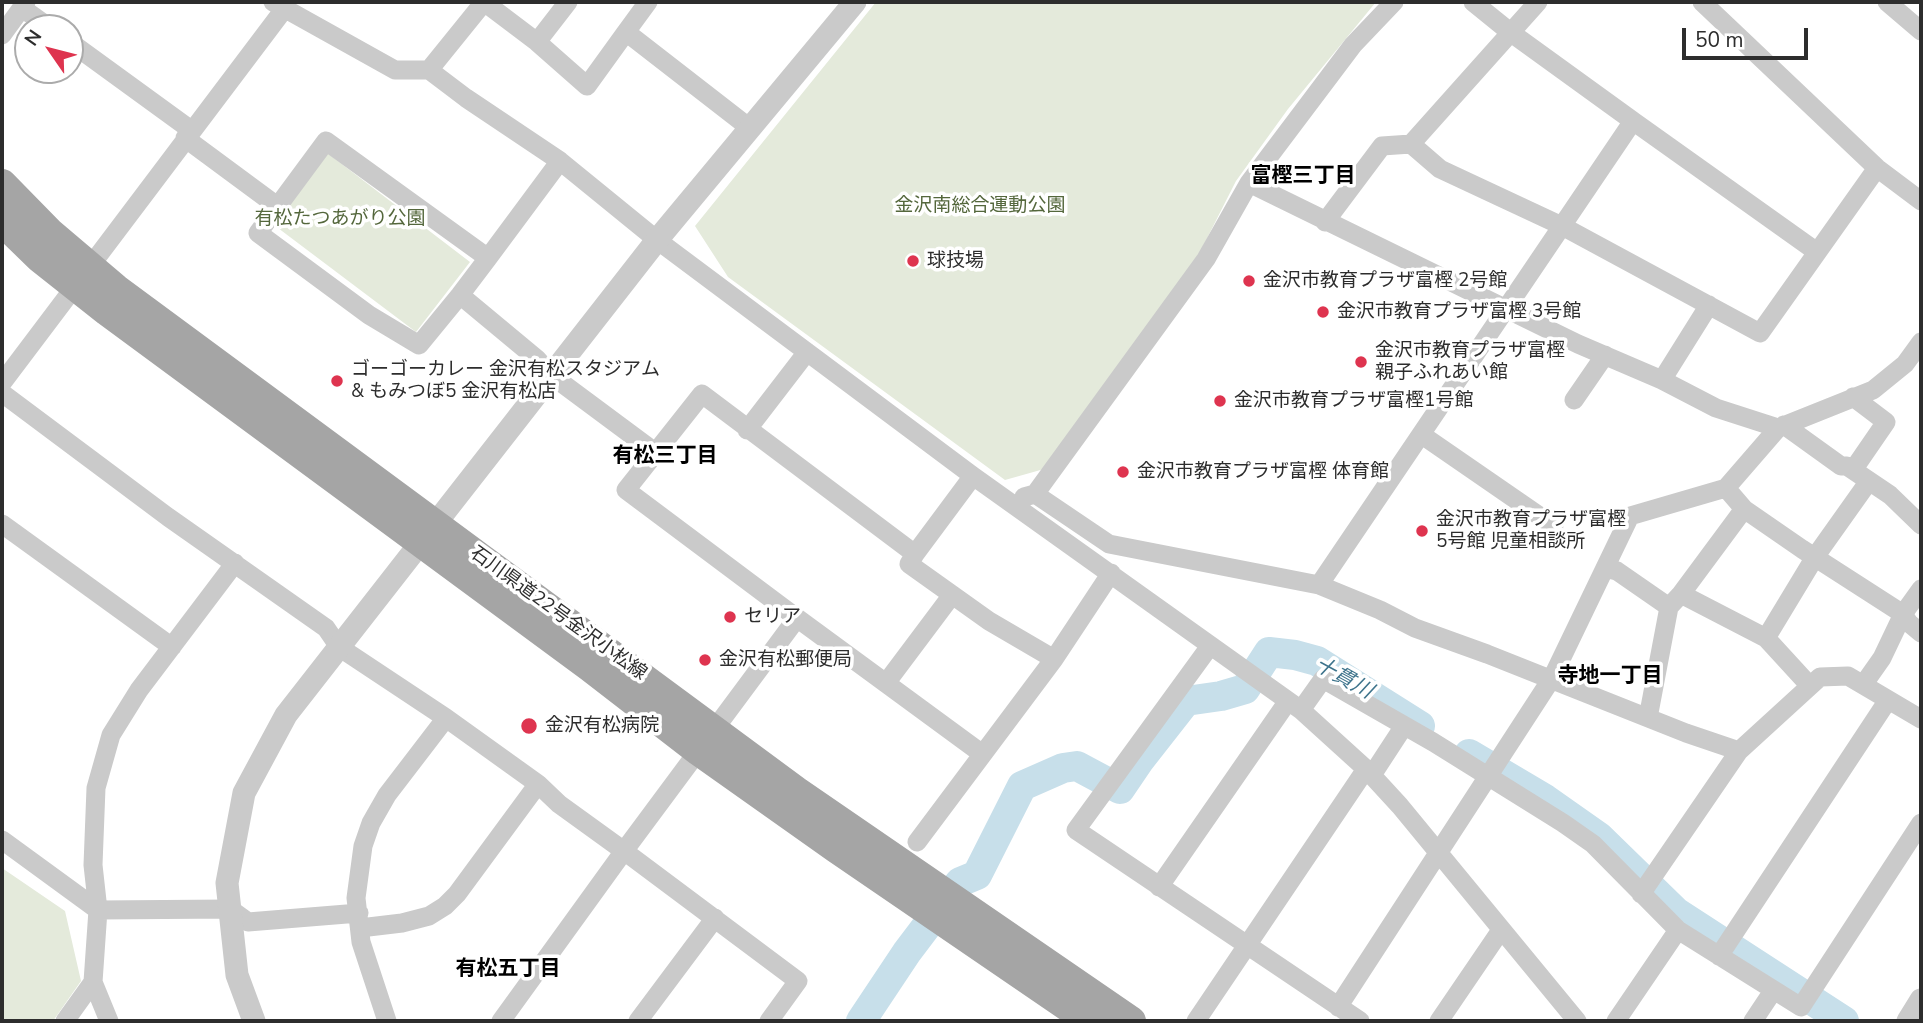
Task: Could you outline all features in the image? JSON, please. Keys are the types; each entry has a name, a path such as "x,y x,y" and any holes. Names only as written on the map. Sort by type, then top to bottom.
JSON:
{"main road":[{"name":"石川県道22号金沢小松線","path":"2,184 50,233 83,277"},
{"name":"石川県道22号金沢小松線","path":"2,221 40,258 116,289 428,534 707,740 796,791 1089,1021"},
{"name":"石川県道22号金沢小松線","path":"943,906 1131,1021"}],"street":[{"path":"429,70 484,2 537,42 587,86 648,2"},
{"path":"537,42 568,2"},
{"path":"254,1021 237,975 227,883 244,793 286,715 657,240 855,2"},
{"path":"1008,500 1035,494 1206,259 1250,183 1353,45 1394,2"},
{"path":"1474,2 1510,32 1817,253"},
{"path":"1325,222 1382,146 1411,144 1538,2"},
{"path":"1702,2 1877,168 1921,201"},
{"path":"1887,2 1921,31"},
{"path":"2,35 24,5"},
{"path":"2,383 188,134 279,5 395,70 429,70 560,161 657,240 973,476 1294,706 1369,772 1577,1021"},
{"path":"626,32 751,129"},
{"path":"84,54 277,206"},
{"path":"1319,585 1633,121"},
{"path":"488,258 326,141 258,233 369,315 419,345 460,295 488,258 560,161"},
{"path":"1411,144 1440,169 1562,226 1760,333 1877,168"},
{"path":"1250,183 1325,222 1716,408 1781,426 1890,495 1921,525"},
{"path":"460,295 537,359 551,374 656,453"},
{"path":"1662,380 1709,305"},
{"path":"1338,1007 1552,678 1630,516 1726,488 1781,426 1873,390 1905,364 1921,342"},
{"path":"747,430 807,352"},
{"path":"1574,400 1605,355"},
{"path":"2,393 169,517 326,628 339,648 446,718 538,784 559,804 798,981 769,1021"},
{"path":"915,554 702,394 626,491 981,753"},
{"path":"1766,638 1861,475 1886,422 1853,397"},
{"path":"1422,435 1554,526"},
{"path":"973,476 909,564 989,621 1054,659"},
{"path":"1726,488 1744,509 1903,614 1921,633"},
{"path":"1035,494 1109,544 1319,585 1380,610 1415,628 1739,751"},
{"path":"1648,718 1675,600 1744,509"},
{"path":"2,524 172,647"},
{"path":"916,842 1054,659 1103,568 1109,544"},
{"path":"109,1021 93,982 98,910 93,865 96,788 111,735 139,690 234,563"},
{"path":"1606,568 1766,638 1810,686"},
{"path":"1863,685 1882,658 1903,614 1921,589"},
{"path":"886,683 952,594"},
{"path":"501,1021 797,618"},
{"path":"1210,646 1076,830 1360,1021"},
{"path":"1646,888 1739,751 1820,677 1848,676 1921,719"},
{"path":"1159,887 1294,706 1323,679 1404,726 1491,770 1593,844 1646,888 1678,930 1723,950 1773,991 1801,1007 1921,823"},
{"path":"1723,950 1888,700"},
{"path":"387,1021 361,942 356,898 363,846 371,824 387,795 446,718"},
{"path":"1196,1021 1404,726"},
{"path":"2,840 98,910 230,909 248,922 359,921 429,916 457,894 538,784"},
{"path":"638,1021 715,918"},
{"path":"1438,1021 1501,930"},
{"path":"1616,1021 1678,930"},
{"path":"65,1021 93,982"},
{"path":"1753,1021 1773,991"},
{"path":"1908,1021 1921,1000"}],"green space":[{"name":"金沢南総合運動公園","path":"876,2 1376,2 1288,109 1236,181 1198,256 1044,469 1005,480 728,277 695,226"},
{"name":"有松たつあがり公園","path":"326,152 470,262 416,332 274,225"},
{"path":"2,868 65,911 81,981 53,1021 2,1021"}],"waterway":[{"name":"十貫川","path":"861,1021 907,952 960,882 977,875 1022,786 1063,768 1077,766 1120,789 1186,701 1245,689 1269,652 1317,661 1420,726"},
{"name":"十貫川","path":"1469,754 1545,799 1599,837 1676,912 1844,1021"}],"place":[{"name":"球技場","path":"913,261"},
{"name":"金沢市教育プラザ富樫 2号館","path":"1249,281"},
{"name":"金沢市教育プラザ富樫 3号館","path":"1323,312"},
{"name":"金沢市教育プラザ富樫 親子ふれあい館","path":"1361,362"},
{"name":"ゴーゴーカレー 金沢有松スタジアム & もみつぼ5 金沢有松店","path":"337,381"},
{"name":"金沢市教育プラザ富樫1号館","path":"1220,401"},
{"name":"金沢市教育プラザ富樫 体育館","path":"1123,472"},
{"name":"金沢市教育プラザ富樫 5号館 児童相談所","path":"1422,531"},
{"name":"セリア","path":"730,617"},
{"name":"金沢有松郵便局","path":"705,660"},
{"name":"金沢有松病院","path":"529,726"}],"district":[{"name":"富樫三丁目","path":"1303,177"},
{"name":"有松三丁目","path":"665,457"},
{"name":"寺地一丁目","path":"1610,677"},
{"name":"有松五丁目","path":"508,970"}]}
